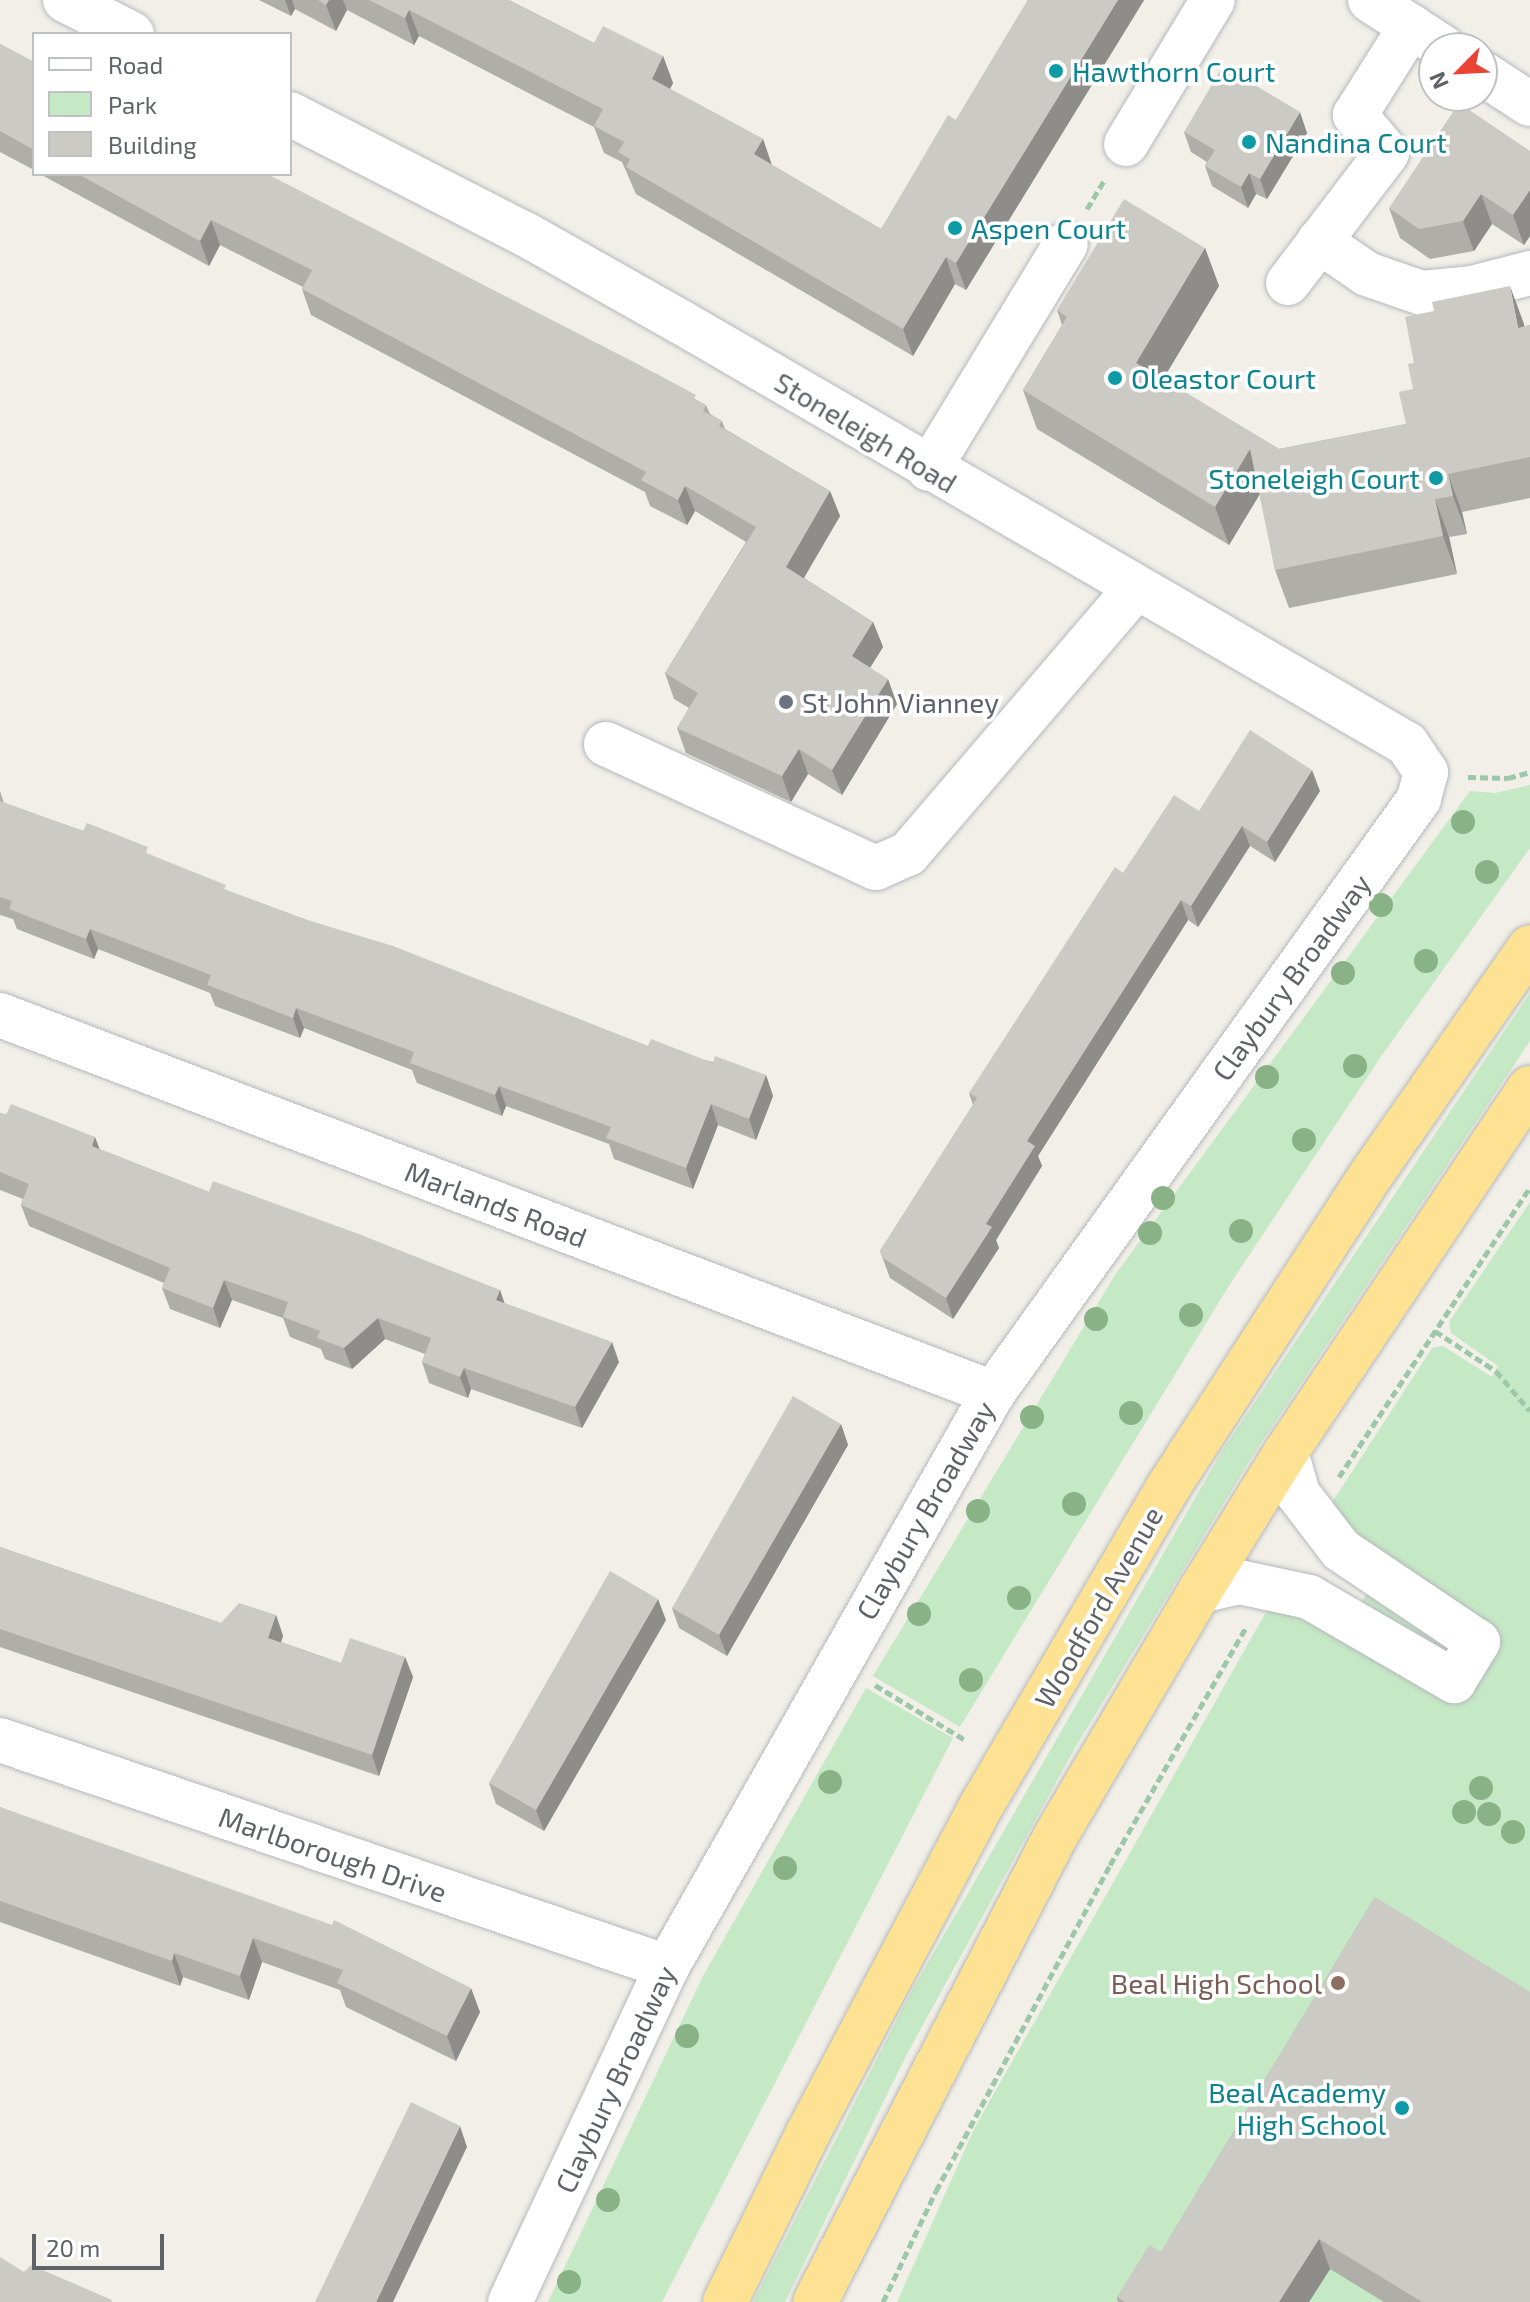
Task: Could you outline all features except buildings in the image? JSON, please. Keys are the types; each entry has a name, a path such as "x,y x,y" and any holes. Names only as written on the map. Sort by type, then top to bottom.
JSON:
{"highway":[{"name":"Woodford Avenue","path":"725,2302 808,2133 983,1803 1167,1489 1373,1172 1530,947"},
{"path":"815,2302 1055,1837 1286,1452 1530,1088"}],"street":[{"path":"65,0 117,18"},
{"path":"1126,144 1213,0"},
{"path":"1370,0 1419,32"},
{"path":"1288,283 1387,153 1355,115 1418,47"},
{"path":"1498,83 1530,104"},
{"name":"Stoneleigh Road","path":"292,115 525,234 1407,744 1426,772"},
{"path":"1319,241 1367,274 1422,293 1472,288 1530,273"},
{"path":"929,469 1066,244"},
{"path":"606,744 876,868 908,854 1136,588"},
{"name":"Claybury Broadway","path":"510,2302 667,1967 993,1393 1419,799 1426,772"},
{"name":"Marlands Road","path":"0,1015 993,1393"},
{"path":"1200,1591 1239,1582 1309,1597 1454,1681 1478,1642 1341,1550 1298,1494 1286,1452"},
{"name":"Marlborough Drive","path":"0,1740 667,1967"}],"path":[{"path":"1096,195 1100,188"},
{"path":"1426,772 1482,778 1530,772"},
{"path":"1336,1482 1530,1187"},
{"path":"1435,1331 1496,1371 1530,1411"},
{"path":"883,2302 936,2191 1110,1865 1250,1622"},
{"path":"909,1706 965,1740"}],"green space":[{"path":"1530,785 1530,848 1382,1055 1230,1284 960,1727 873,1676 1115,1275 1470,791 1495,793"},
{"path":"1530,993 1530,1041 1253,1455 1076,1746 907,2054 785,2302 753,2302 910,1994 1224,1448"},
{"name":"Beal High School","path":"1530,1202 1530,2302 897,2302 974,2129 1270,1605 1340,1637 1390,1556 1359,1535 1336,1511 1333,1501 1432,1348 1443,1346 1492,1377 1498,1366 1451,1333 1449,1322"},
{"path":"866,1688 953,1738 662,2302 548,2302 703,1976"}],"place":[{"name":"Hawthorn Court","path":"1056,71"},
{"name":"Nandina Court","path":"1249,142"},
{"name":"Aspen Court","path":"955,228"},
{"name":"Oleastor Court","path":"1115,378"},
{"name":"Stoneleigh Court","path":"1436,478"},
{"name":"St John Vianney","path":"786,702"},
{"name":"Beal High School","path":"1338,1983"},
{"name":"Beal Academy High School","path":"1402,2108"}]}
